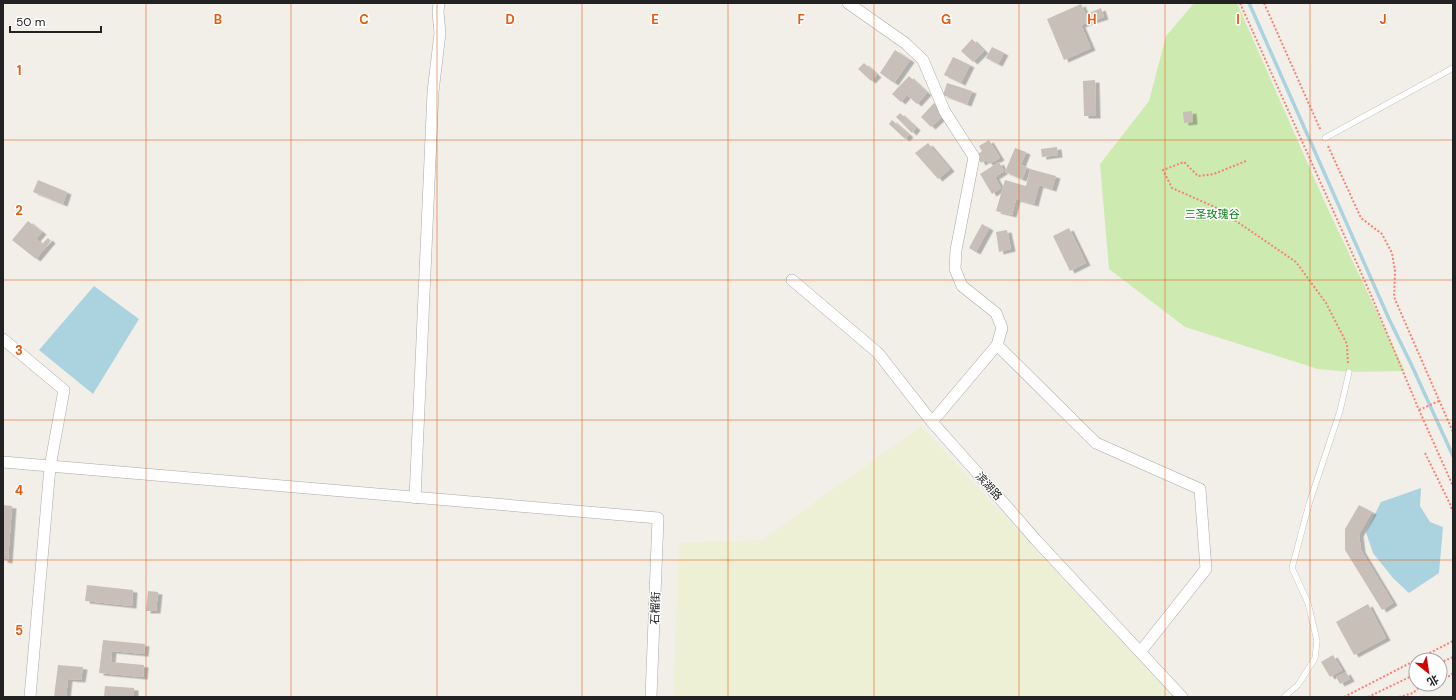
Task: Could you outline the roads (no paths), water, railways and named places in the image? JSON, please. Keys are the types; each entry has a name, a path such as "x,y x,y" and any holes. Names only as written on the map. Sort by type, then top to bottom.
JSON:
{"street":[{"path":"3,462 416,498 433,92 440,32 438,12 439,3"},
{"path":"848,3 905,43 923,60 945,112 974,157 956,250 955,269 962,286 996,313 1002,328 997,345 932,422"},
{"name":"滨湖路","path":"792,280 878,353 932,422 1035,539 1141,651 1182,697"},
{"path":"3,339 64,390 50,467 30,697"},
{"path":"997,345 1096,443 1200,489 1206,568 1141,651"},
{"name":"石榴街","path":"416,498 658,518 651,697"}],"lane":[{"path":"1324,138 1453,68"},
{"path":"1284,697 1298,685 1315,658 1317,641 1308,603 1292,568 1309,504 1340,411 1349,372"}],"water":[{"path":"94,286 139,319 93,394 39,350"},
{"path":"1421,488 1420,506 1430,522 1443,527 1439,573 1409,593 1393,578 1373,553 1366,532 1381,502"}],"waterway":[{"path":"1249,3 1389,319 1453,456"}],"park label":[{"name":"三圣玫瑰谷","path":"1212,214"}]}
